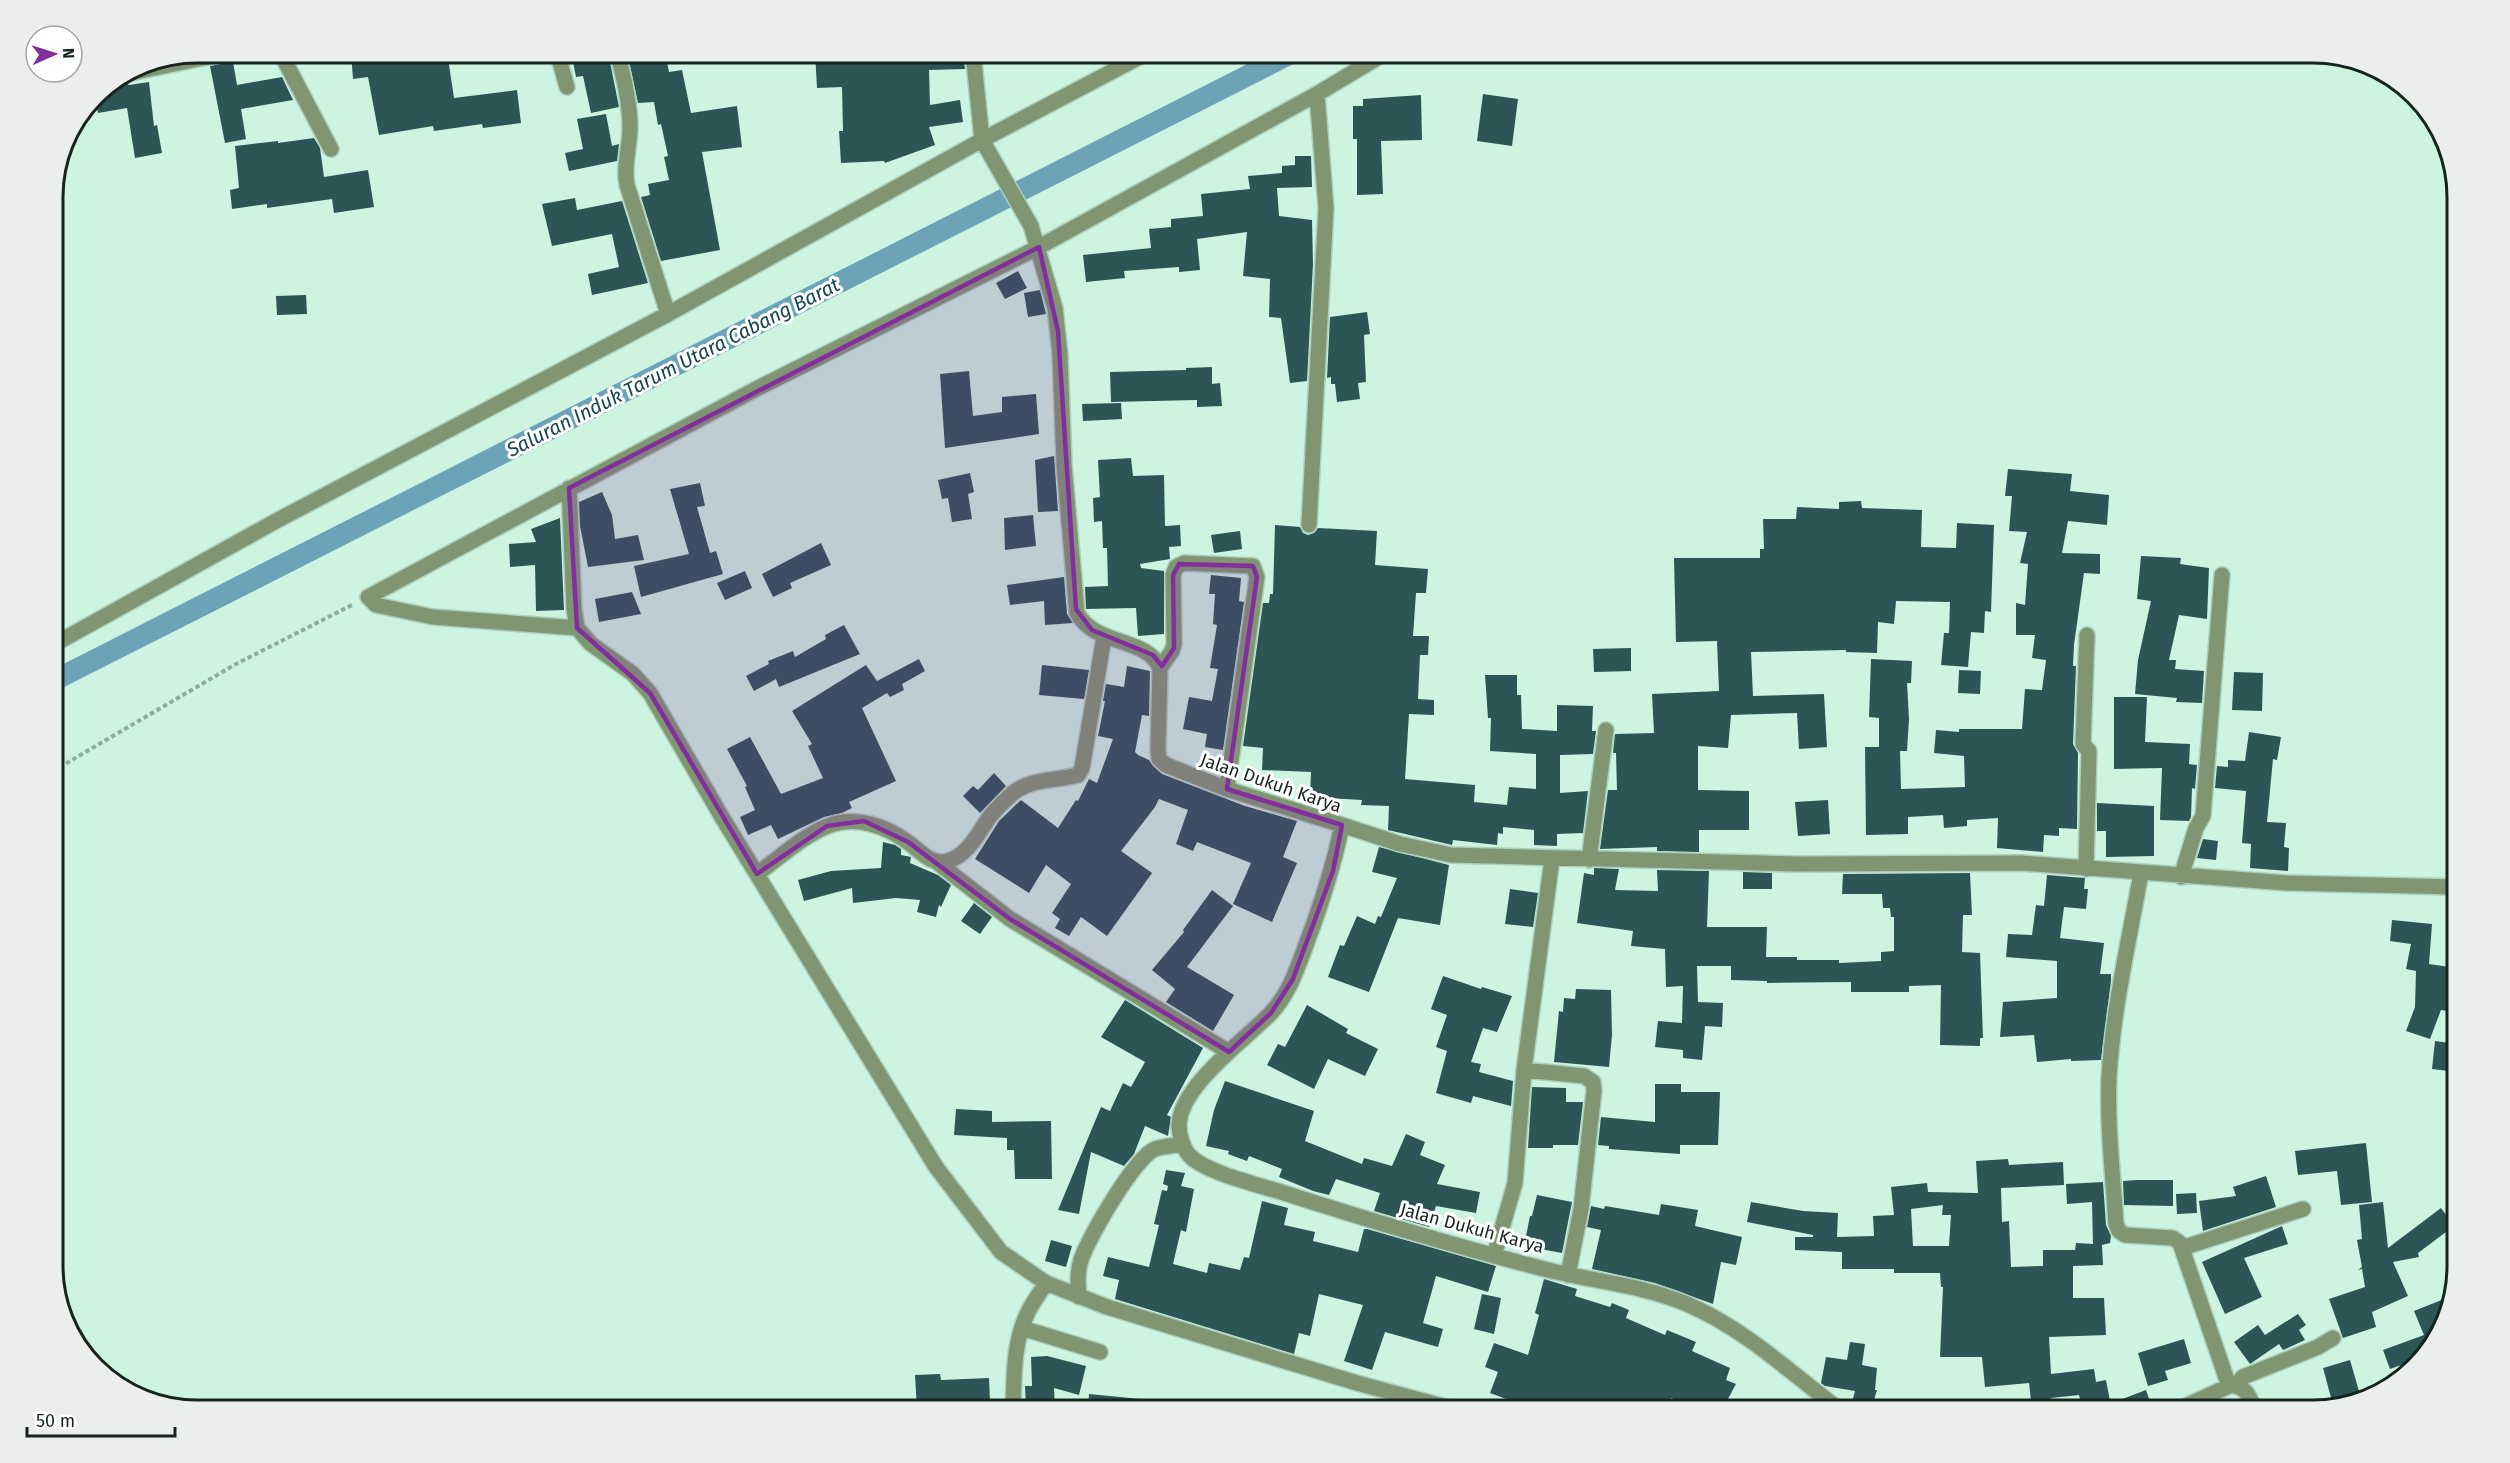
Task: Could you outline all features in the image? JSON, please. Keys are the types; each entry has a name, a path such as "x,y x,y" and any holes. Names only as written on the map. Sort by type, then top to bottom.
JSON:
{"street":[{"path":"286,63 331,149"},
{"path":"560,63 567,87"},
{"path":"620,63 626,83 630,128 625,171 627,185 668,314"},
{"path":"974,63 982,140 1031,226 1039,247 1058,332 1064,464 1076,609 1084,623 1104,637 1153,655 1160,668 1174,648 1173,575 1176,567 1184,563 1253,566 1257,577 1227,789"},
{"path":"63,639 276,521 668,314 982,140 1128,63"},
{"path":"577,628 433,617 376,605 368,597 754,390 1039,247 1317,94 1369,63"},
{"path":"1309,525 1326,208 1317,94"},
{"path":"569,488 574,609 577,628 591,644 633,674 650,693 757,874 936,1167 1001,1252 1046,1283 1079,1297 1323,1373 1421,1400"},
{"path":"2181,877 2196,828 2203,816 2222,575"},
{"path":"2086,869 2089,751 2083,744 2087,635"},
{"path":"938,863 960,856 992,813 1014,792 1030,784 1058,781 1078,775 1082,768 1104,637"},
{"name":"Jalan Dukuh Karya","path":"1160,668 1159,759 1166,765 1227,789 1342,825 1333,871 1293,979 1271,1013 1209,1071 1183,1110 1179,1123 1183,1144 1190,1156 1222,1173 1348,1214 1494,1256 1568,1275 1656,1292 1689,1304 1725,1324 1828,1400"},
{"path":"1588,860 1606,730"},
{"path":"757,874 827,826 848,820 864,821 908,842 1010,919 1229,1052"},
{"path":"1342,825 1400,844 1451,855 1798,864 2022,863 2181,877 2287,883 2447,887"},
{"path":"1494,1256 1515,1183 1524,1070 1552,859"},
{"path":"2141,873 2120,986 2109,1077 2109,1116 2116,1224 2119,1231 2125,1235 2178,1240 2232,1385"},
{"path":"1524,1070 1584,1076 1593,1082 1585,1179 1568,1275"},
{"path":"1079,1297 1078,1270 1082,1257 1111,1204 1137,1165 1155,1149 1183,1144"},
{"path":"2182,1248 2303,1209"},
{"path":"1013,1400 1015,1359 1022,1328 1046,1283"},
{"path":"1022,1328 1100,1352"},
{"path":"2199,1400 2232,1385 2243,1377 2312,1350 2333,1338"},
{"path":"2232,1385 2242,1387 2250,1400"}],"path":[{"path":"63,765 236,664 368,597"}],"highlighted area":[{"path":"1039,247 1058,331 1076,609 1092,630 1153,655 1162,666 1174,648 1173,575 1179,564 1253,566 1257,577 1227,789 1342,825 1333,871 1293,979 1271,1013 1229,1052 1010,919 908,842 864,821 827,826 757,874 650,693 577,628 569,488"}],"building":[{"path":"233,63 237,85 282,77 293,100 241,109 246,139 225,143 210,66"},
{"path":"352,63 449,63 454,98 517,90 521,123 483,128 482,124 434,131 433,126 379,135 368,77 353,79"},
{"path":"573,63 610,63 619,107 591,113 583,76 576,77"},
{"path":"629,63 667,63 669,72 682,70 691,113 737,106 742,147 702,152 720,250 661,261 641,197 650,195 648,184 669,180 664,157 668,156 661,124 658,125 654,102 638,103"},
{"path":"816,63 964,63 965,69 929,70 930,105 960,100 963,122 929,127 935,145 885,163 884,161 841,163 839,131 843,131 842,87 817,88"},
{"path":"149,82 154,126 157,125 162,153 135,158 127,108 98,113 97,108 102,102 126,83"},
{"path":"1483,94 1518,99 1512,146 1477,141"},
{"path":"1421,95 1422,140 1381,141 1383,194 1357,195 1357,139 1353,139 1353,106 1363,106 1363,99"},
{"path":"606,114 612,146 619,144 617,161 569,171 565,153 583,149 577,119"},
{"path":"314,138 320,148 324,177 368,170 374,207 334,213 332,199 267,208 267,204 232,209 230,190 239,188 235,146"},
{"path":"1295,156 1311,156 1312,187 1277,188 1279,216 1312,220 1313,264 1307,381 1290,383 1281,318 1269,317 1270,279 1243,276 1247,232 1197,239 1200,270 1179,272 1179,267 1124,271 1125,278 1086,282 1083,255 1151,248 1149,229 1171,227 1171,219 1203,216 1201,194 1250,189 1248,176 1282,173 1282,166 1295,165"},
{"path":"575,198 577,210 622,201 648,283 592,295 588,274 619,267 612,234 552,246 542,204"},
{"path":"1018,271 1027,288 1005,299 996,283"},
{"path":"1040,290 1046,314 1028,317 1024,293"},
{"path":"306,295 307,314 277,315 276,296"},
{"path":"1367,312 1370,334 1364,335 1366,382 1358,383 1360,399 1337,402 1335,384 1331,384 1331,377 1327,378 1330,317"},
{"path":"1212,367 1212,384 1220,383 1222,406 1197,407 1197,400 1111,402 1110,372"},
{"path":"969,371 973,416 1002,412 1002,397 1036,394 1039,434 945,448 940,374"},
{"path":"1121,403 1122,419 1083,421 1082,404"},
{"path":"1054,456 1058,511 1038,512 1035,460"},
{"path":"1131,458 1133,476 1164,475 1165,526 1180,525 1181,546 1169,547 1170,559 1140,564 1141,568 1164,571 1164,634 1138,636 1136,608 1086,609 1085,587 1108,586 1107,548 1103,548 1102,521 1094,522 1093,498 1100,497 1098,460"},
{"path":"2008,469 2072,474 2070,491 2109,495 2107,525 2068,521 2062,553 2100,554 2100,574 2084,573 2074,645 2073,666 2076,666 2073,744 2078,753 2077,829 2059,828 2059,836 2044,835 2043,852 1997,848 1998,818 1967,820 1967,826 1944,828 1943,815 1908,817 1908,834 1866,835 1865,747 1879,747 1879,718 1869,717 1871,659 1912,661 1911,683 1907,683 1909,719 1907,751 1900,751 1901,789 1965,787 1964,756 1934,753 1936,730 1959,732 1959,729 2022,729 2025,689 2042,690 2046,660 2032,658 2035,635 2016,635 2016,603 2025,605 2028,564 2020,563 2027,532 2009,531 2012,496 2005,496"},
{"path":"970,473 974,492 968,494 972,519 952,522 948,498 942,499 938,480"},
{"path":"700,483 705,506 697,507 710,553 716,551 723,574 641,597 634,566 689,554 670,489"},
{"path":"602,492 612,515 615,539 638,535 644,560 588,567 580,526 579,502"},
{"path":"1861,501 1862,508 1922,510 1921,547 1956,548 1957,523 1994,525 1991,612 1985,611 1984,633 1971,632 1968,667 1941,665 1944,633 1949,633 1950,602 1896,601 1894,624 1878,622 1877,653 1846,652 1846,650 1751,652 1753,696 1824,694 1827,747 1799,749 1797,713 1731,715 1728,748 1698,746 1698,790 1749,791 1749,830 1699,830 1699,852 1657,851 1657,847 1600,849 1608,790 1617,790 1616,753 1613,753 1615,734 1654,733 1652,694 1719,691 1717,641 1676,642 1674,558 1760,558 1760,549 1764,549 1763,519 1796,519 1797,507 1839,509 1839,502"},
{"path":"1033,515 1036,546 1005,550 1004,518"},
{"path":"560,518 564,610 536,611 535,565 510,567 509,544 536,542 531,529"},
{"path":"1275,525 1300,527 1303,533 1308,535 1314,533 1318,528 1377,531 1375,565 1428,569 1426,593 1416,593 1413,636 1429,636 1428,655 1420,655 1418,699 1434,700 1434,715 1409,714 1405,779 1475,785 1474,802 1507,805 1509,787 1536,789 1536,754 1490,751 1491,718 1488,718 1485,675 1517,675 1517,695 1521,695 1522,729 1557,731 1557,705 1593,706 1592,731 1596,731 1593,754 1560,755 1560,793 1588,791 1583,833 1557,834 1557,846 1534,845 1534,830 1503,827 1503,834 1498,833 1497,845 1453,840 1452,845 1388,830 1389,806 1361,805 1362,800 1310,797 1311,772 1262,770 1263,748 1243,746 1263,603 1269,603 1270,594 1273,594"},
{"path":"1240,531 1242,549 1214,553 1211,535"},
{"path":"821,543 831,565 790,583 792,588 773,597 762,574"},
{"path":"2141,556 2181,558 2180,564 2209,568 2207,619 2179,615 2169,660 2176,660 2175,669 2204,671 2202,703 2176,702 2177,698 2135,694 2138,660 2151,601 2137,599"},
{"path":"745,571 752,588 725,600 717,583"},
{"path":"1211,575 1241,578 1239,601 1244,602 1223,750 1205,747 1207,734 1183,729 1189,697 1212,701 1218,669 1210,668 1217,625 1213,624 1215,594 1209,594"},
{"path":"1064,577 1067,614 1073,623 1045,625 1044,601 1010,605 1007,585"},
{"path":"632,592 641,614 599,622 595,599"},
{"path":"844,625 860,654 779,687 776,679 754,691 746,676 769,664 768,661 793,651 795,657 826,639 825,635"},
{"path":"1631,648 1631,671 1594,672 1593,649"},
{"path":"919,659 925,671 902,684 904,690 890,697 887,693 862,708 896,781 849,802 852,808 842,813 824,817 778,839 771,825 748,835 740,817 755,810 745,787 747,786 727,749 750,737 781,794 823,778 808,746 812,744 792,711 866,665 877,681"},
{"path":"1042,665 1089,670 1084,699 1039,695"},
{"path":"1127,666 1150,671 1149,716 1142,715 1135,752 1138,755 1149,760 1162,774 1245,806 1297,821 1283,857 1297,863 1272,922 1233,904 1251,863 1197,842 1193,851 1176,844 1188,810 1159,799 1121,851 1152,873 1107,936 1081,917 1069,936 1055,928 1060,919 1052,913 1071,884 1046,865 1029,893 975,859 999,821 1021,800 1058,828 1076,800 1078,801 1089,779 1097,783 1113,739 1098,736 1106,684 1124,687"},
{"path":"1959,670 1981,671 1980,694 1958,693"},
{"path":"2234,672 2263,673 2262,711 2232,710"},
{"path":"2114,697 2147,697 2145,742 2190,744 2189,764 2197,765 2189,821 2160,820 2162,768 2114,769"},
{"path":"2249,732 2281,737 2277,760 2273,759 2267,822 2286,823 2284,847 2289,848 2288,871 2250,868 2251,844 2242,843 2246,791 2215,788 2217,766 2228,767 2228,760 2245,761"},
{"path":"994,773 1006,786 980,813 963,796 973,786 978,790"},
{"path":"1828,800 1830,834 1798,836 1795,802"},
{"path":"2097,803 2154,806 2154,856 2106,857 2106,831 2097,831"},
{"path":"2203,839 2218,841 2216,860 2197,858"},
{"path":"883,842 895,845 901,849 901,855 911,857 910,863 938,875 951,885 941,907 939,905 936,917 917,912 920,900 896,898 853,903 852,888 804,901 798,880 831,871 881,868"},
{"path":"1379,847 1449,865 1440,925 1398,918 1369,992 1328,977 1340,945 1344,946 1357,916 1375,924 1378,916 1381,917 1397,878 1372,872"},
{"path":"1594,868 1619,869 1615,890 1658,891 1657,870 1709,871 1707,927 1767,927 1766,957 1839,960 1839,963 1881,961 1881,952 1894,951 1894,917 1891,917 1890,908 1883,908 1882,894 1842,894 1843,874 1970,873 1972,915 1963,915 1962,952 1980,953 1983,1038 1980,1038 1980,1046 1940,1045 1941,985 1909,986 1909,992 1851,992 1851,982 1767,983 1767,981 1731,980 1731,966 1697,966 1698,1002 1723,1003 1722,1027 1705,1026 1702,1060 1683,1058 1683,1050 1655,1047 1658,1021 1682,1023 1683,986 1666,987 1665,949 1631,946 1633,931 1577,923 1584,873 1594,875"},
{"path":"1743,872 1772,873 1772,889 1743,889"},
{"path":"2047,875 2085,878 2084,889 2088,889 2086,909 2064,907 2060,938 2104,943 2100,974 2111,974 2111,981 2101,1060 2071,1061 2071,1059 2037,1062 2034,1035 2000,1037 2003,1002 2057,998 2057,961 2006,957 2008,934 2032,935 2036,905 2044,906"},
{"path":"1510,889 1538,893 1533,927 1505,924"},
{"path":"1212,890 1233,906 1187,967 1234,995 1213,1031 1166,1002 1175,989 1152,970 1184,932 1183,930"},
{"path":"974,903 992,917 980,934 961,921"},
{"path":"2392,920 2432,924 2429,964 2447,967 2447,1011 2441,1010 2430,1039 2406,1031 2415,1007 2416,971 2406,969 2411,944 2390,941"},
{"path":"1443,976 1481,989 1482,987 1512,996 1497,1032 1483,1028 1471,1062 1481,1064 1479,1072 1513,1081 1511,1106 1473,1096 1471,1103 1436,1093 1447,1051 1436,1047 1447,1015 1431,1009"},
{"path":"1576,989 1611,990 1612,1035 1609,1067 1554,1062 1559,1011 1563,1012 1564,998 1575,999"},
{"path":"1125,1000 1203,1048 1167,1115 1171,1117 1168,1136 1145,1126 1134,1154 1124,1166 1091,1152 1079,1214 1058,1210 1101,1107 1110,1111 1123,1083 1131,1087 1145,1062 1101,1037"},
{"path":"1307,1005 1348,1029 1346,1033 1378,1049 1365,1076 1328,1059 1314,1089 1267,1065 1278,1044 1285,1047"},
{"path":"2435,1041 2447,1043 2447,1071 2432,1069"},
{"path":"1225,1081 1314,1111 1305,1141 1362,1164 1364,1158 1392,1166 1406,1134 1425,1142 1420,1155 1445,1165 1437,1184 1480,1192 1476,1213 1436,1206 1429,1227 1374,1211 1380,1193 1336,1179 1329,1195 1313,1191 1279,1177 1282,1169 1249,1156 1247,1161 1228,1154 1229,1151 1206,1146 1214,1110"},
{"path":"1655,1084 1681,1084 1681,1092 1720,1092 1718,1145 1680,1145 1680,1154 1609,1149 1609,1146 1598,1145 1601,1117 1655,1122"},
{"path":"1532,1087 1566,1088 1566,1102 1583,1102 1578,1145 1528,1148"},
{"path":"956,1109 992,1111 992,1122 1051,1121 1052,1179 1015,1179 1014,1150 1007,1150 1007,1138 954,1135"},
{"path":"2366,1143 2372,1202 2341,1205 2337,1171 2298,1175 2295,1151"},
{"path":"2008,1159 2009,1165 2063,1162 2064,1185 2001,1188 2002,1222 2009,1221 2011,1267 2043,1266 2043,1250 2075,1250 2076,1243 2093,1244 2092,1202 2067,1204 2066,1184 2103,1182 2106,1225 2111,1236 2110,1243 2102,1245 2103,1265 2073,1266 2073,1298 2104,1298 2106,1335 2049,1337 2051,1374 2094,1369 2096,1382 2106,1380 2110,1400 2080,1400 2079,1395 2051,1398 2051,1400 2031,1400 2029,1383 1985,1387 1982,1357 1940,1357 1943,1287 1941,1287 1940,1273 1894,1273 1894,1269 1842,1269 1842,1252 1795,1250 1795,1237 1813,1237 1813,1235 1747,1222 1751,1202 1803,1211 1838,1213 1837,1237 1874,1236 1873,1216 1894,1215 1891,1187 1927,1183 1928,1192 1978,1193 1976,1161","holes":["1943,1205 1942,1215 1951,1215 1949,1246 1913,1246 1911,1209"]},
{"path":"1166,1170 1185,1173 1181,1186 1194,1189 1186,1232 1181,1230 1173,1264 1207,1273 1209,1263 1240,1270 1244,1257 1249,1258 1262,1201 1288,1208 1284,1225 1315,1232 1313,1241 1358,1252 1364,1229 1367,1229 1496,1266 1488,1292 1436,1276 1423,1323 1443,1329 1438,1347 1385,1332 1372,1370 1344,1361 1363,1305 1319,1294 1310,1336 1299,1333 1294,1354 1115,1299 1119,1280 1103,1276 1108,1257 1149,1267 1159,1225 1154,1224 1162,1190 1167,1191 1168,1186 1163,1184"},
{"path":"2266,1176 2276,1207 2203,1231 2199,1201 2236,1196 2233,1187"},
{"path":"2173,1180 2173,1206 2124,1205 2123,1181"},
{"path":"2196,1193 2197,1213 2177,1214 2176,1194"},
{"path":"1537,1195 1572,1202 1562,1253 1524,1246"},
{"path":"2383,1202 2388,1248 2441,1208 2447,1216 2447,1231 2418,1253 2419,1257 2393,1262 2408,1296 2372,1312 2376,1327 2343,1338 2329,1299 2365,1287 2362,1269 2358,1270 2362,1267 2357,1240 2362,1239 2359,1205"},
{"path":"1661,1204 1698,1210 1695,1226 1742,1237 1736,1265 1721,1262 1713,1304 1655,1283 1592,1269 1601,1230 1587,1227 1591,1206 1604,1209 1605,1206 1659,1215"},
{"path":"2282,1226 2288,1244 2244,1258 2262,1297 2225,1314 2202,1262"},
{"path":"1051,1240 1072,1246 1066,1267 1045,1261"},
{"path":"1544,1279 1577,1289 1575,1296 1610,1307 1612,1303 1629,1310 1626,1318 1665,1335 1667,1330 1696,1342 1692,1351 1730,1368 1726,1380 1736,1384 1727,1400 1676,1400 1671,1398 1670,1400 1509,1400 1490,1393 1498,1372 1485,1367 1494,1343 1528,1355 1539,1315 1535,1313"},
{"path":"1482,1294 1501,1298 1494,1334 1474,1329"},
{"path":"2442,1300 2437,1317 2419,1348 2405,1364 2390,1369 2383,1350 2424,1335 2414,1311"},
{"path":"2298,1314 2306,1325 2299,1330 2305,1340 2283,1350 2279,1344 2250,1364 2234,1342 2258,1325 2265,1335"},
{"path":"2184,1339 2191,1363 2165,1371 2168,1380 2148,1386 2138,1353"},
{"path":"1850,1342 1865,1344 1862,1365 1877,1368 1875,1390 1877,1390 1874,1400 1853,1400 1855,1391 1825,1386 1821,1383 1826,1357 1847,1360"},
{"path":"1047,1356 1086,1366 1079,1395 1054,1388 1055,1400 1026,1400 1025,1386 1032,1386 1031,1357"},
{"path":"2350,1360 2359,1392 2331,1399 2323,1368"},
{"path":"940,1374 941,1380 989,1378 990,1400 916,1400 915,1375"},
{"path":"2146,1390 2150,1400 2120,1400"},
{"path":"1089,1394 1140,1399 1140,1400 1089,1400"}],"waterway":[{"name":"Saluran Induk Tarum Utara Cabang Barat","path":"63,676 1272,63"}]}
